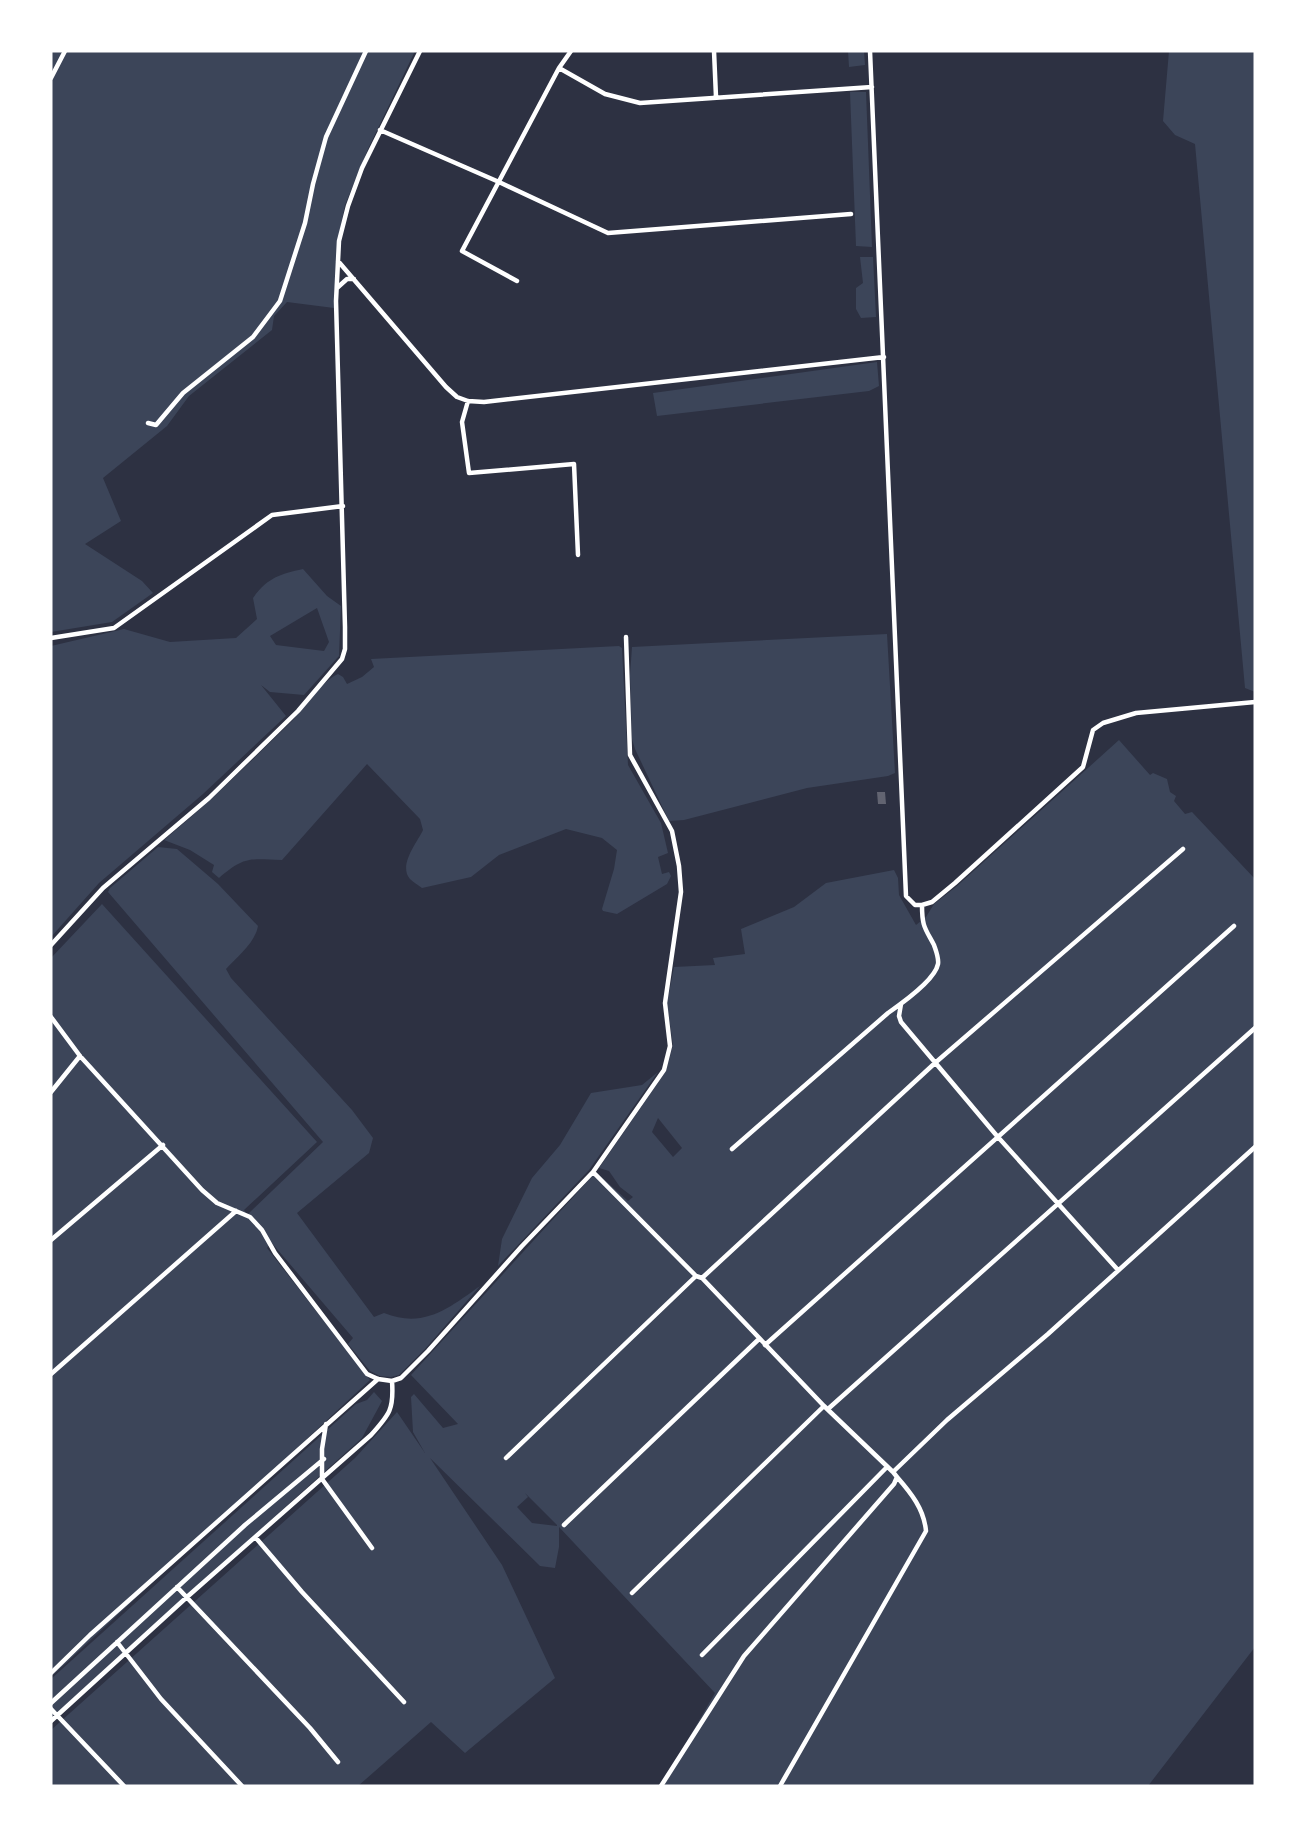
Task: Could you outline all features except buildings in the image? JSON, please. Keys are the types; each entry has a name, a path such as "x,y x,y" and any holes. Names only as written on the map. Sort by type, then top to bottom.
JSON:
{"street":[{"path":"51,78 65,51"},
{"path":"148,423 156,424 183,393 253,337 280,301 305,223 326,137 366,51"},
{"path":"51,945 103,888 209,798 298,711 342,659 345,649 345,627 337,288 339,241 348,206 362,168 420,51"},
{"path":"517,281 462,251 559,68 571,51"},
{"path":"714,51 716,97"},
{"path":"870,51 905,892 912,903 922,905 932,902 955,883 1083,767 1093,730 1103,723 1136,713 1255,702"},
{"path":"559,68 605,94 640,103 872,87"},
{"path":"380,130 608,233 851,214"},
{"path":"338,261 446,387 457,397 468,401 484,402 548,396 884,357"},
{"path":"337,288 347,279 354,279"},
{"path":"468,401 462,422 469,473 574,464 578,555"},
{"path":"51,638 114,628 272,515 343,506"},
{"path":"51,1017 80,1056 202,1190 218,1203 250,1217 262,1230 275,1252 367,1374 378,1379 392,1381 401,1378 592,1172 664,1070 670,1047 665,1003 681,892 672,831 630,755 626,637"},
{"path":"506,1458 699,1277 935,1063 1183,849"},
{"path":"732,1149 901,1004 936,971 938,964 934,946 924,929 922,905"},
{"path":"765,1345 1234,926"},
{"path":"901,1004 899,1016 901,1022 997,1136 1118,1270"},
{"path":"632,1593 826,1407 1059,1204 1255,1028"},
{"path":"51,1092 80,1056"},
{"path":"51,1240 163,1145"},
{"path":"702,1655 890,1470 1048,1334 1255,1147"},
{"path":"592,1172 897,1477 915,1497 925,1521 926,1531 780,1786"},
{"path":"51,1374 237,1210"},
{"path":"564,1525 759,1339"},
{"path":"51,1673 99,1627 378,1379"},
{"path":"51,1721 187,1597 371,1435 383,1422 393,1403 392,1381"},
{"path":"326,1424 322,1449 324,1460 322,1479 372,1548"},
{"path":"51,1703 245,1525 324,1460"},
{"path":"661,1786 744,1656 894,1484 897,1477"},
{"path":"256,1538 302,1592 404,1702"},
{"path":"177,1587 310,1728 338,1762"},
{"path":"117,1642 161,1699 242,1786"},
{"path":"51,1709 124,1786"}],"shaded area":[{"path":"51,51 415,51 368,149 345,205 337,244 334,308 287,302 274,316 272,330 189,396 167,426 103,478 121,521 85,544 142,581 153,593 112,622 51,632"},
{"path":"848,51 864,51 865,65 849,67"},
{"path":"1169,51 1255,51 1255,692 1245,688 1195,144 1175,135 1163,121"},
{"path":"850,92 866,92 872,247 856,246"},
{"path":"860,257 873,257 876,317 861,318 856,309 856,288 863,283"},
{"path":"877,362 879,386 869,391 657,416 653,393"},
{"path":"303,569 327,596 341,606 339,656 304,695 270,692 261,685 286,716 203,794 99,883 51,937 51,646 124,629 170,642 236,638 257,619 253,598 258,591 269,581 281,575","holes":["317,608 329,642 324,651 276,645 270,636"]},
{"path":"887,634 895,773 807,788 684,820 669,821 632,739 630,675 632,647"},
{"path":"619,646 622,648 628,765 661,823 668,853 658,857 662,874 669,872 671,876 667,884 617,914 602,909 617,850 602,838 566,829 499,855 471,877 422,888 410,879 406,867 423,830 420,819 367,764 282,860 248,860 219,878 212,872 214,865 190,850 164,840 214,796 293,720 325,683 338,674 347,684 362,677 374,667 371,659"},
{"path":"1119,740 1150,775 1153,773 1167,779 1170,792 1176,796 1174,801 1185,814 1192,812 1255,879 1255,1647 1148,1786 661,1786 715,1693 559,1527 559,1547 555,1568 540,1566 430,1458 502,1565 555,1678 465,1753 431,1722 358,1786 51,1786 51,1730 355,1458 397,1412 425,1453 413,1432 411,1397 414,1394 443,1428 458,1424 411,1375 596,1172 628,1201 633,1197 620,1187 609,1171 599,1168 666,1071 673,1045 667,1003 674,967 715,965 713,958 745,954 741,929 794,907 826,883 894,870 898,878 899,895 916,925 926,917 934,904","holes":["658,1118 682,1148 673,1157 652,1132","525,1493 557,1525 557,1526 532,1523 517,1507 528,1497"]},
{"path":"158,847 177,849 218,884 258,926 250,944 226,969 231,978 352,1110 373,1138 369,1153 297,1213 374,1317 384,1313 412,1319 435,1314 458,1302 480,1286 399,1375 380,1376 370,1371 348,1344 353,1338 271,1242 267,1248 370,1380 51,1677 51,958 102,904 317,1142 244,1210 247,1215 323,1142 108,892"},
{"path":"658,1072 589,1170 498,1266 502,1239 532,1178 560,1145 591,1093 642,1085"},
{"path":"374,1392 382,1401 362,1438 51,1718 51,1679 356,1404 367,1400"}]}
